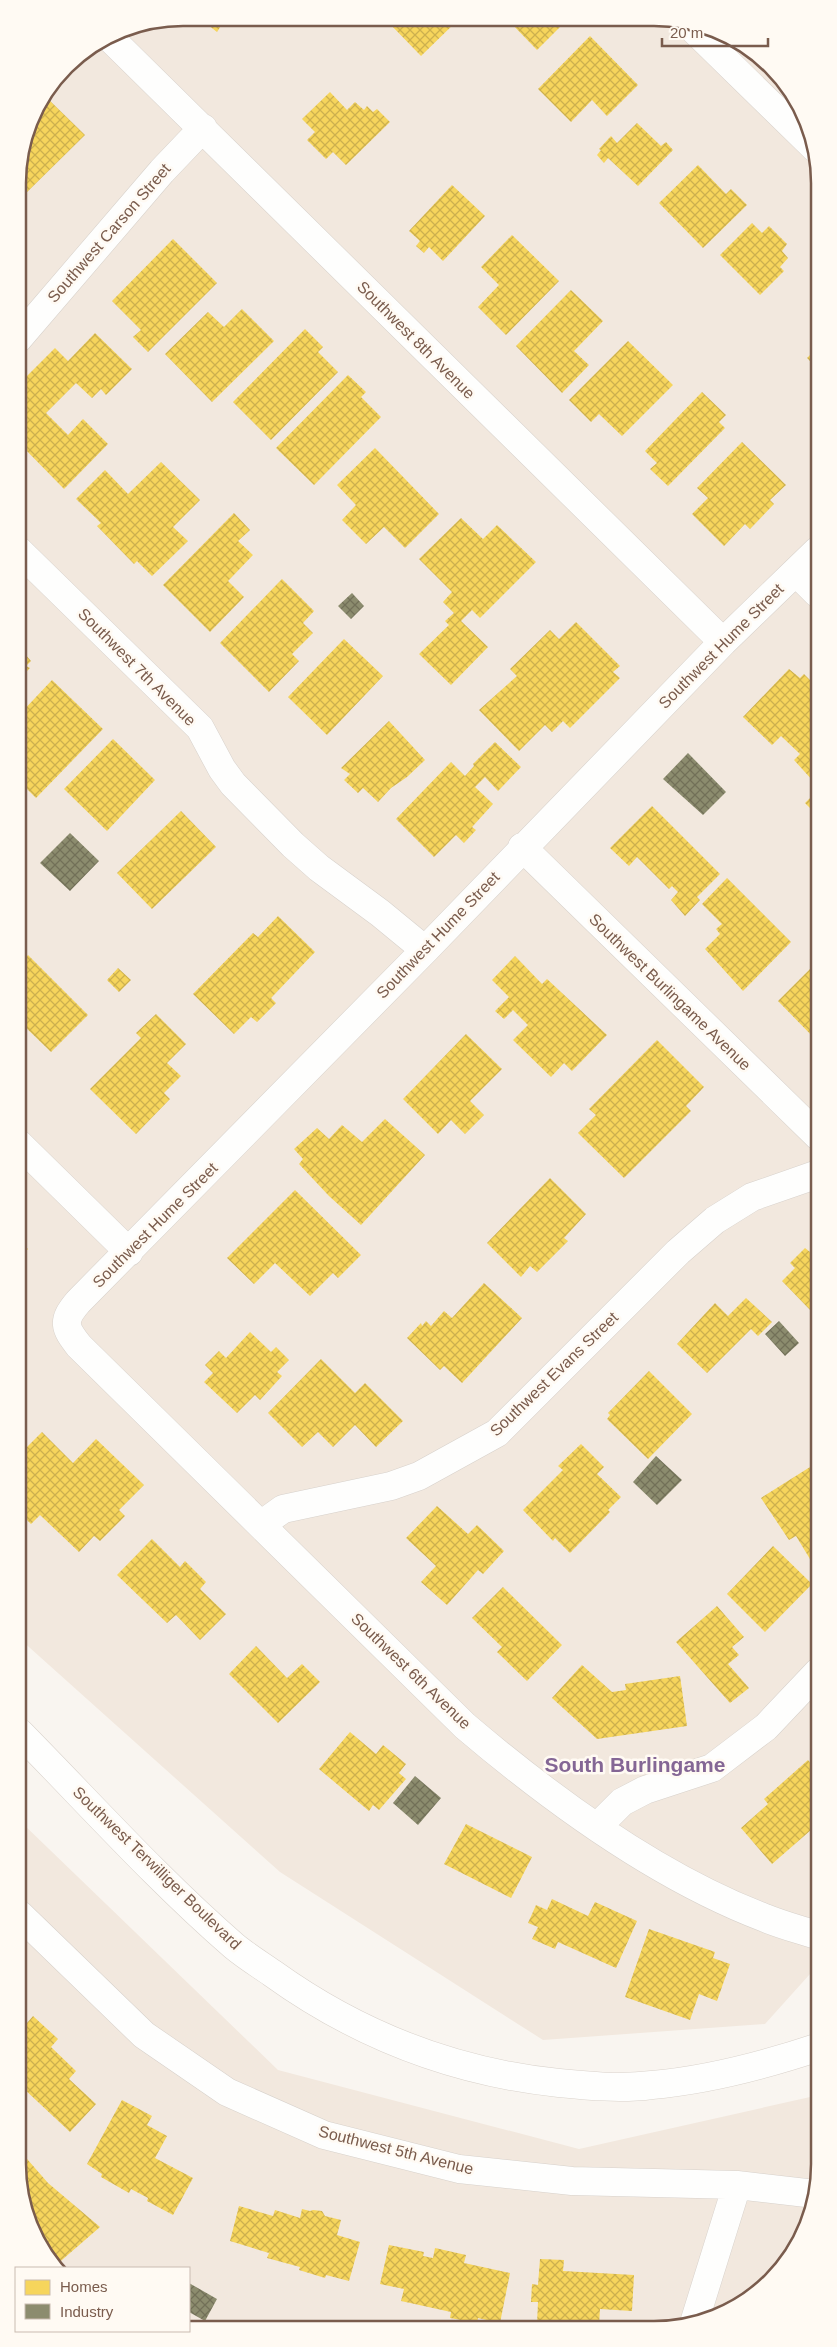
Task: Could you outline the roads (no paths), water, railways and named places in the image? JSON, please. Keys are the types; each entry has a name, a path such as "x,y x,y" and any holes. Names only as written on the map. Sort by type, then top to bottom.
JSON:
{"street":[{"path":"697,33 803,135"},
{"name":"Southwest 8th Avenue","path":"114,42 723,642"},
{"name":"Southwest Carson Street","path":"27,329 162,171 202,128"},
{"name":"Southwest Hume Street","path":"66,1324 68,1314 78,1302 425,950 522,847 723,642 811,557"},
{"name":"Southwest 7th Avenue","path":"27,559 200,728 232,784 293,845 319,868 380,913 425,950"},
{"path":"796,572 811,587"},
{"name":"Southwest Burlingame Avenue","path":"522,847 811,1129"},
{"path":"27,1151 129,1252"},
{"name":"Southwest Evans Street","path":"262,1524 283,1509 391,1486 419,1476 497,1433 678,1252 715,1220 752,1197 811,1177"},
{"name":"Southwest 6th Avenue","path":"66,1324 70,1334 79,1346 262,1524 465,1726 548,1793 597,1827 663,1868 764,1918 810,1933"},
{"path":"597,1827 622,1802 637,1794 712,1768 766,1728 810,1680"},
{"name":"Southwest Terwilliger Boulevard","path":"26,1739 166,1881 236,1947 293,1988 341,2017 400,2045 469,2068 520,2079 591,2086 650,2086 703,2078 810,2050"},
{"name":"Southwest 5th Avenue","path":"26,1921 144,2035 227,2092 324,2134 459,2169 572,2181 737,2185 808,2193"},
{"path":"697,2314 737,2185"}],"district":[{"name":"South Burlingame","path":"635,1764"}]}
